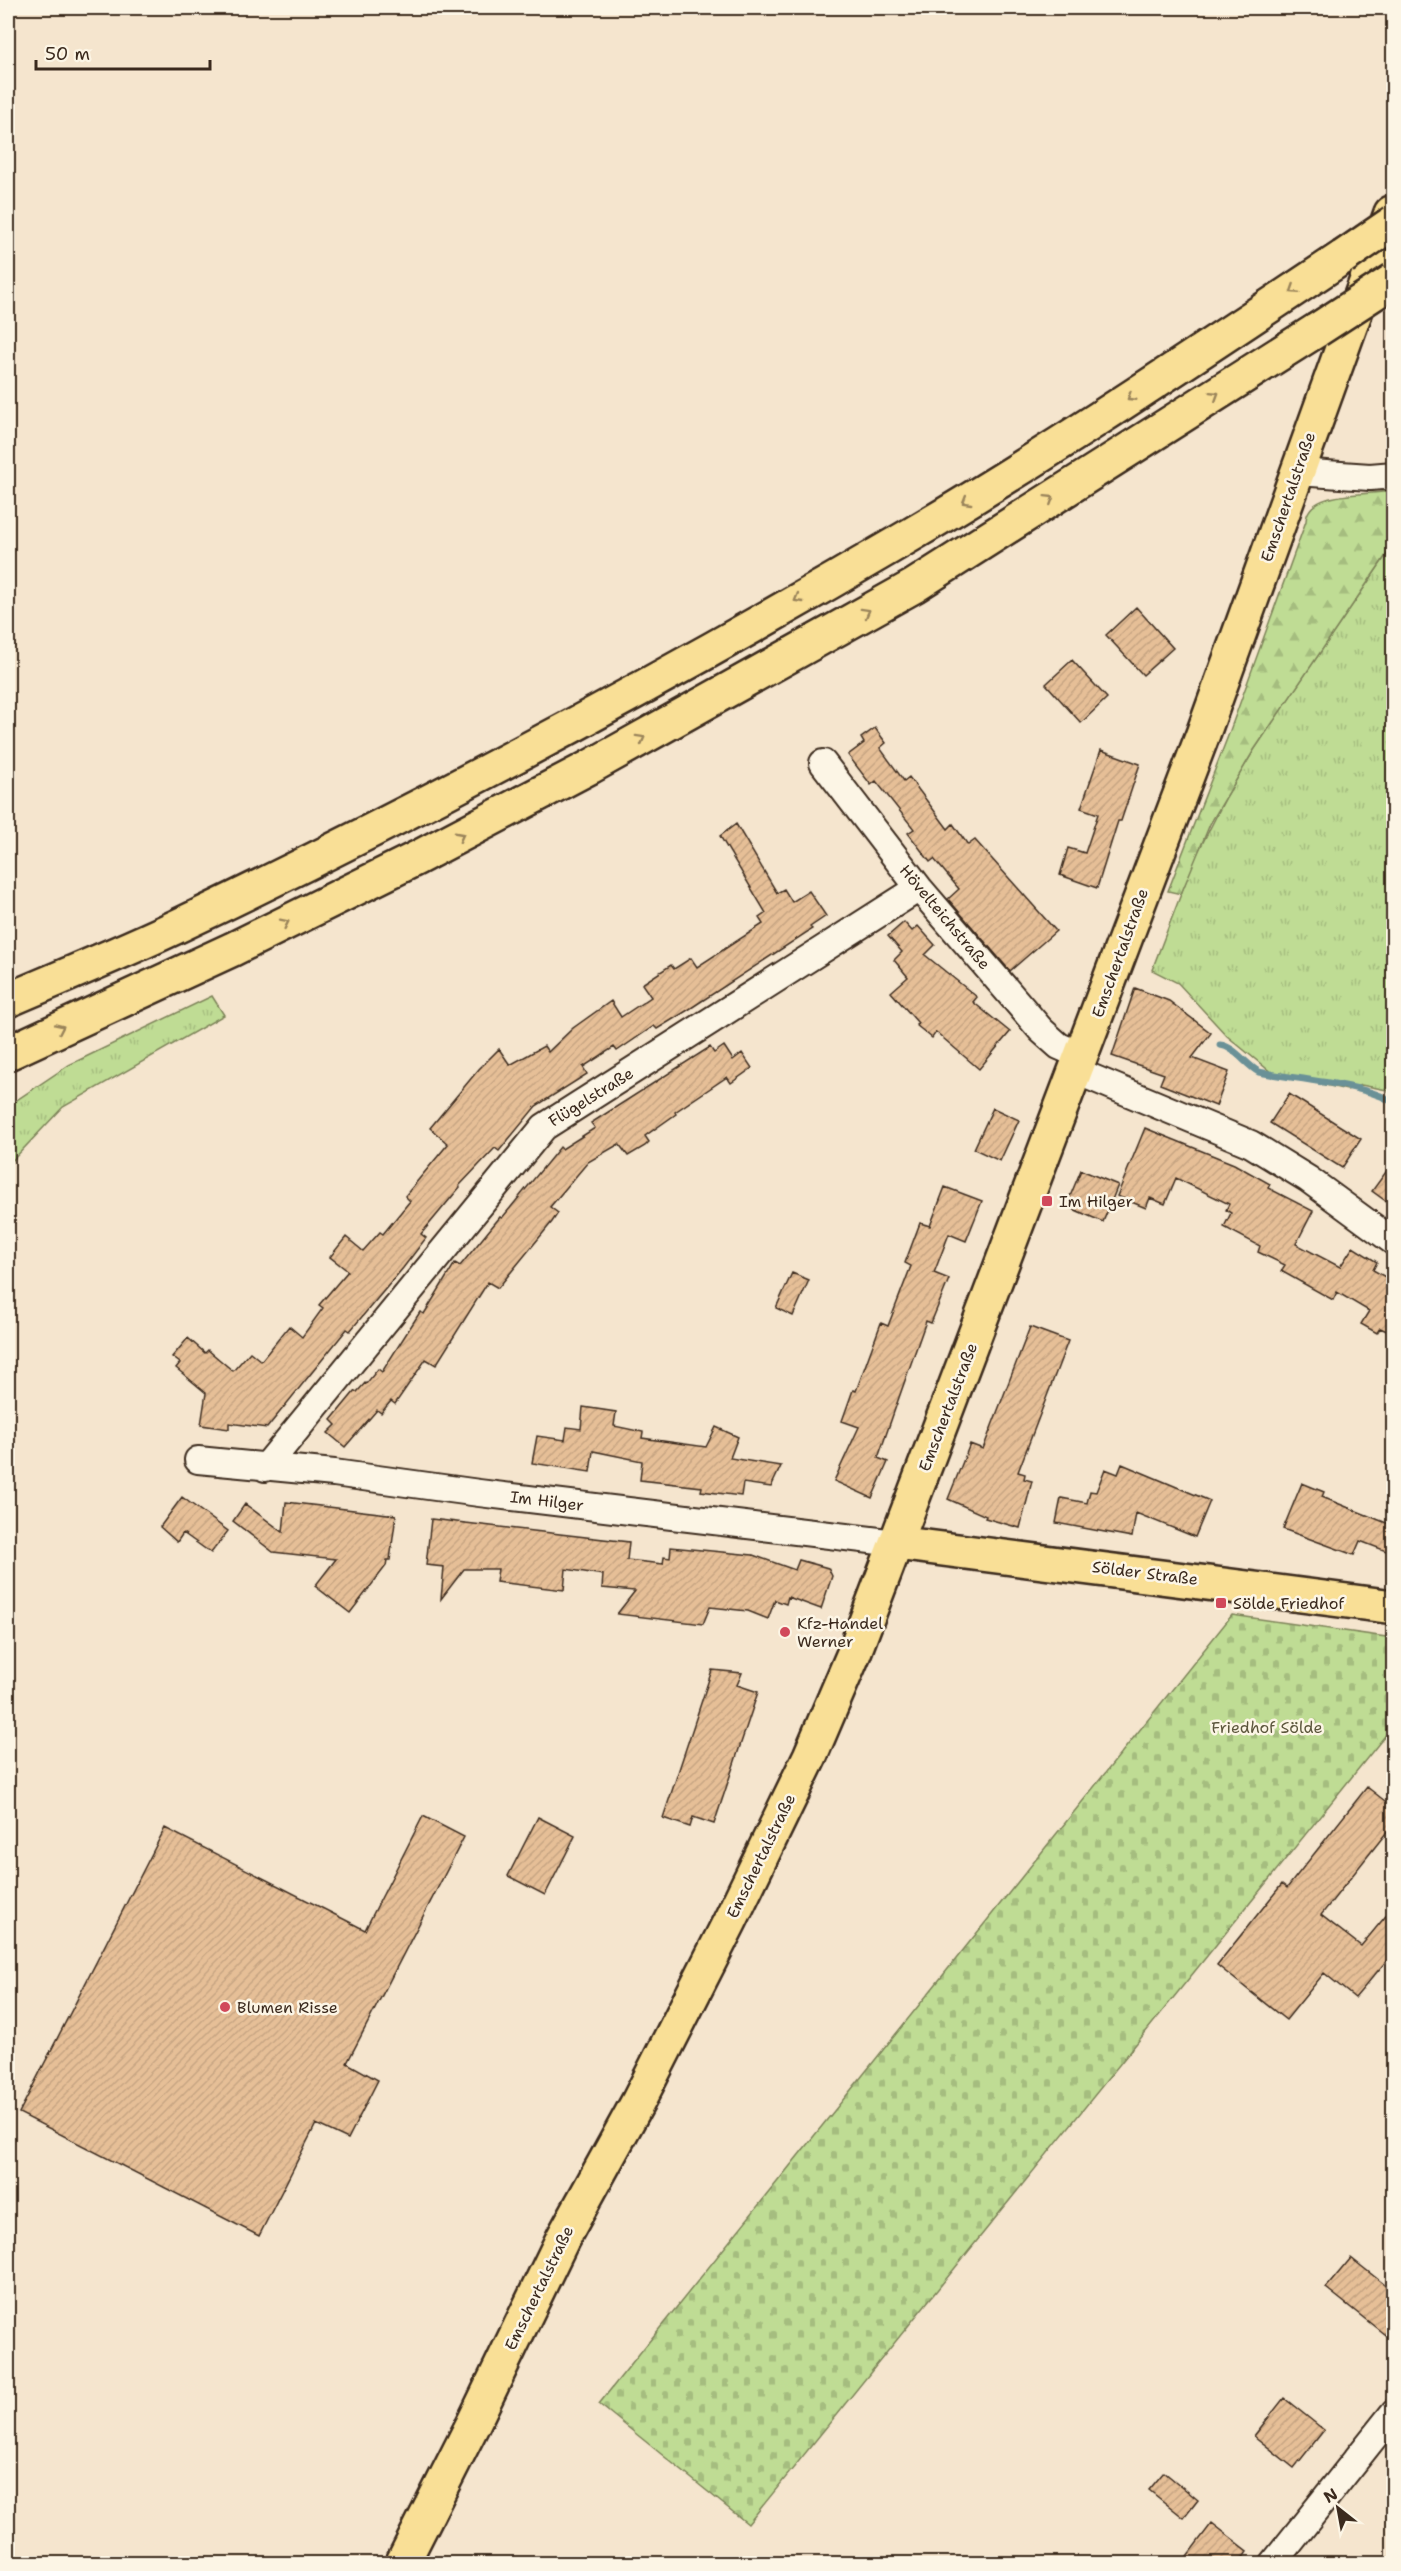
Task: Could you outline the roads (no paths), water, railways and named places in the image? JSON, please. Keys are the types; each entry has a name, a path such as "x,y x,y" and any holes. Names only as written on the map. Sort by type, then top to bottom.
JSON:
{"main road":[{"name":"Emschertalstraße","path":"402,2564 563,2238 638,2102 730,1921 810,1756 896,1542 1079,1064 1203,734 1394,207"},
{"path":"8,1000 181,924 463,783 674,669 909,536 1063,442 1394,222"},
{"path":"8,1053 254,939 417,858 590,767 914,586 1394,280"},
{"name":"Sölder Straße","path":"896,1542 1394,1607"}],"street":[{"path":"1297,472 1370,477 1394,475"},
{"name":"Hövelteichstraße","path":"823,763 919,888 1041,1030 1079,1064 1251,1144 1308,1179 1394,1242"},
{"name":"Flügelstraße","path":"265,1468 544,1127 919,888"},
{"name":"Im Hilger","path":"198,1460 334,1473 479,1493 896,1542"},
{"path":"1273,2564 1394,2412"}],"waterway":[{"path":"1220,1045 1235,1052 1259,1072 1367,1091 1394,1103"}],"place":[{"name":"Im Hilger","path":"1047,1201"},
{"name":"Sölde Friedhof","path":"1221,1603"},
{"name":"Kfz-Handel Werner","path":"785,1632"},
{"name":"Blumen Risse","path":"225,2007"}],"park label":[{"name":"Friedhof Sölde","path":"1267,1727"}]}
